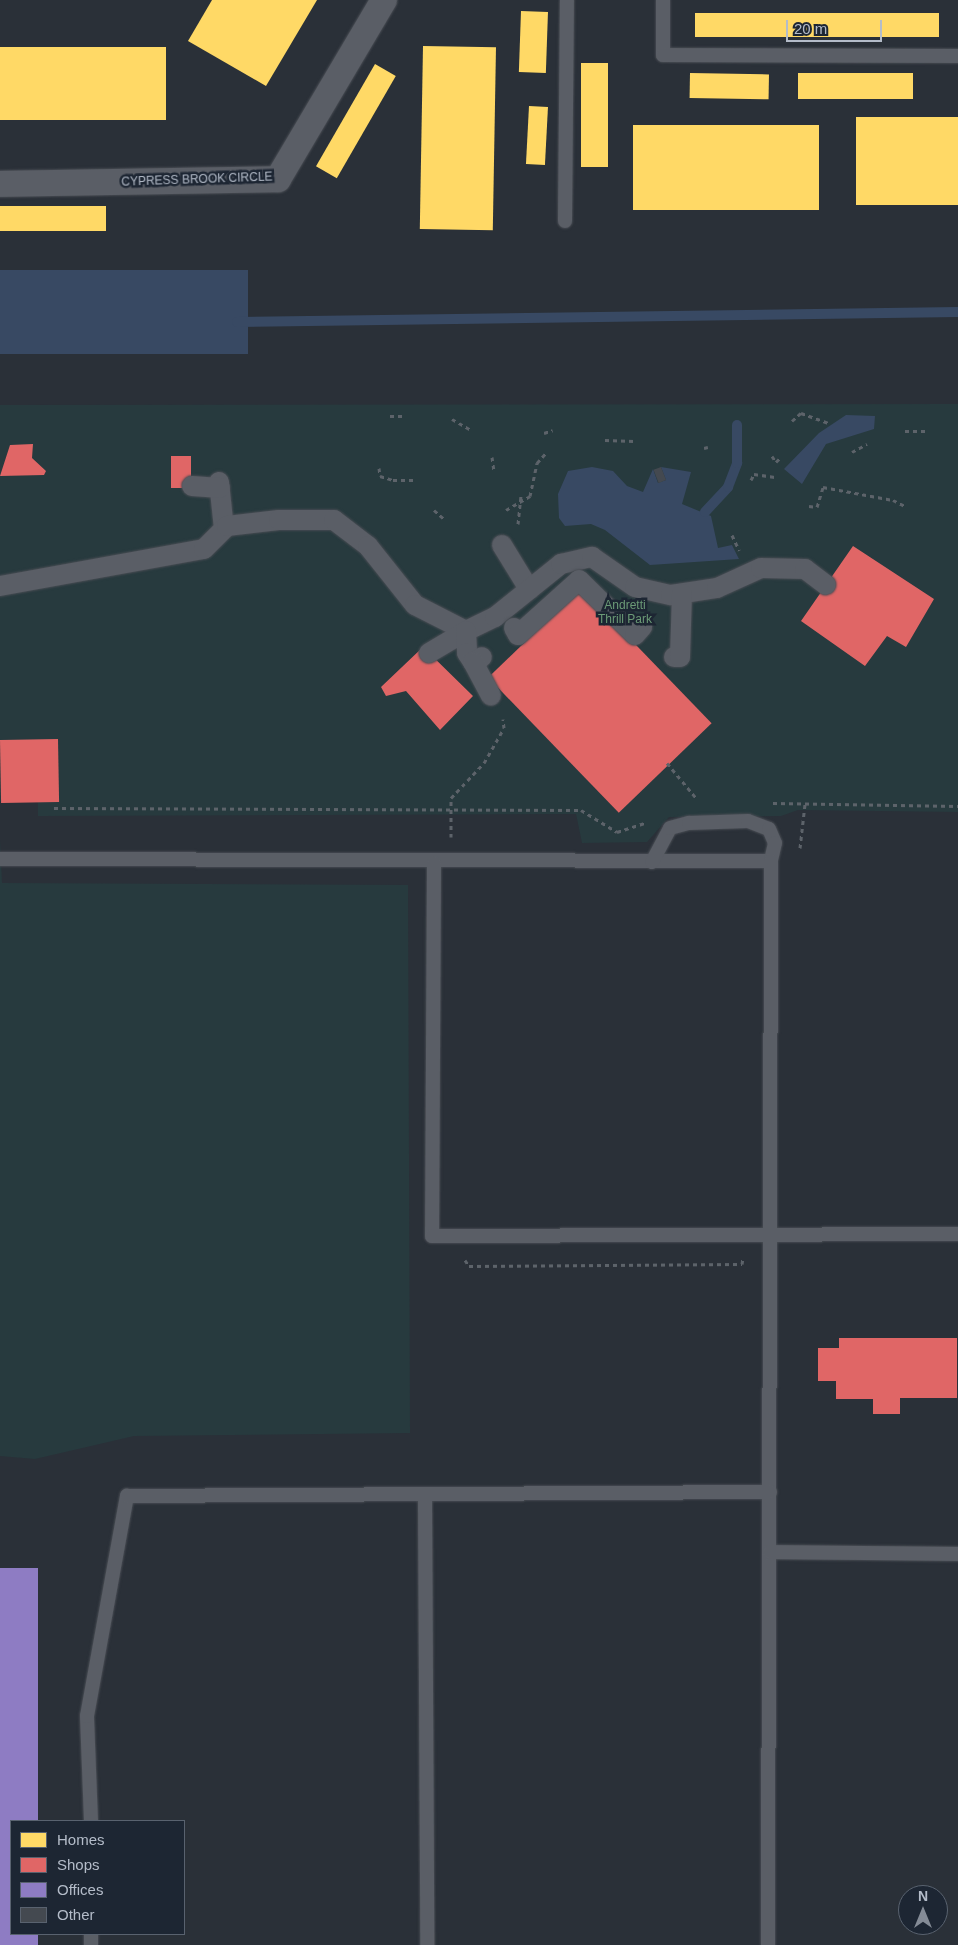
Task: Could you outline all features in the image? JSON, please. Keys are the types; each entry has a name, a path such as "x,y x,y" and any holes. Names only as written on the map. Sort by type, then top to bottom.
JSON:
{"street":[{"name":"CYPRESS BROOK CIRCLE","path":"0,184 278,179 384,0"},
{"path":"192,486 220,485 224,529"},
{"path":"0,586 204,549 224,529 279,520 334,520 368,546 414,605 466,631"},
{"path":"502,545 538,631"},
{"path":"429,653 523,595 561,564 592,557 635,587 682,594 717,588 746,565 762,568 805,569 826,585"},
{"path":"514,628 518,635 579,580 635,635 642,627"},
{"path":"674,657 680,657 682,594"},
{"path":"466,631 467,653 477,660 491,696"}],"lane":[{"path":"565,221 567,0"},
{"path":"663,0 663,55 958,56"},
{"path":"652,862 670,828 748,821 769,829 775,843 771,861 768,1945"},
{"path":"0,859 434,863 771,861"},
{"path":"434,863 432,1236 958,1234"},
{"path":"92,1820 87,1716 127,1496 770,1492"},
{"path":"425,1494 427,1945"},
{"path":"770,1552 958,1554"}],"path":[{"path":"792,421 801,413 828,423"},
{"path":"390,416 405,416"},
{"path":"452,419 471,430"},
{"path":"544,434 553,430"},
{"path":"904,431 927,431"},
{"path":"605,440 634,441"},
{"path":"852,452 867,444"},
{"path":"506,510 530,496 537,463 546,453"},
{"path":"772,456 776,462 781,457"},
{"path":"492,457 494,471"},
{"path":"379,468 380,476 393,480 417,480"},
{"path":"751,480 754,474 775,477"},
{"path":"809,506 817,507 823,487 905,506"},
{"path":"434,510 444,519"},
{"path":"732,535 746,565"},
{"path":"452,863 451,798 484,763 504,728 500,706 491,696"},
{"path":"667,763 699,802"},
{"path":"692,802 709,802"},
{"path":"768,803 958,806"},
{"path":"799,852 805,804"},
{"path":"54,808 581,810 617,832 639,827 651,818"},
{"path":"452,1236 469,1266 742,1264 746,1235"}],"green space":[{"name":"Andretti Thrill Park","path":"958,404 958,812 798,810 781,816 669,817 647,842 582,843 576,814 38,816 38,802 0,801 0,405"},
{"path":"0,839 2,883 408,885 410,1433 134,1436 35,1459 0,1456"}],"water":[{"path":"0,270 248,270 248,354 0,354"},
{"path":"846,415 875,416 874,429 826,444 802,484 784,469 819,433"},
{"path":"592,467 613,471 627,486 643,492 653,469 658,483 666,480 661,467 691,472 682,504 711,516 718,548 732,545 739,559 650,565 605,530 591,524 565,526 559,518 558,494 568,471"}],"building: Homes":[{"path":"212,0 317,0 266,86 188,41"},
{"path":"521,11 548,12 546,73 519,72"},
{"path":"695,13 939,13 939,37 695,37"},
{"path":"423,46 496,47 493,230 420,229"},
{"path":"0,47 166,47 166,120 0,120"},
{"path":"581,63 608,63 608,167 581,167"},
{"path":"375,64 396,76 337,178 316,166"},
{"path":"690,73 769,74 769,99 690,98"},
{"path":"798,73 913,73 913,99 798,99"},
{"path":"529,106 548,107 545,165 526,164"},
{"path":"856,117 958,117 958,205 856,205"},
{"path":"633,125 819,125 819,210 633,210"},
{"path":"0,206 106,206 106,231 0,231"}],"building: Shops":[{"path":"33,444 32,458 46,471 44,475 0,476 10,445"},
{"path":"171,456 191,456 191,488 171,488"},
{"path":"853,546 934,599 906,647 887,636 865,666 801,621"},
{"path":"581,588 712,723 619,813 488,678"},
{"path":"423,647 473,696 440,730 406,691 386,696 381,687"},
{"path":"58,739 59,802 1,803 0,740"},
{"path":"839,1338 957,1338 957,1398 900,1398 900,1414 873,1414 873,1399 836,1399 836,1381 818,1381 818,1348 839,1348"}],"building: Offices":[{"path":"0,1568 38,1568 38,1820 10,1820 10,1935 38,1935 38,1945 0,1945"}],"building: Other":[{"path":"661,467 666,480 659,483 654,470"}],"waterway":[{"path":"237,322 958,312"},
{"path":"705,512 728,487 737,463 737,425"}]}
